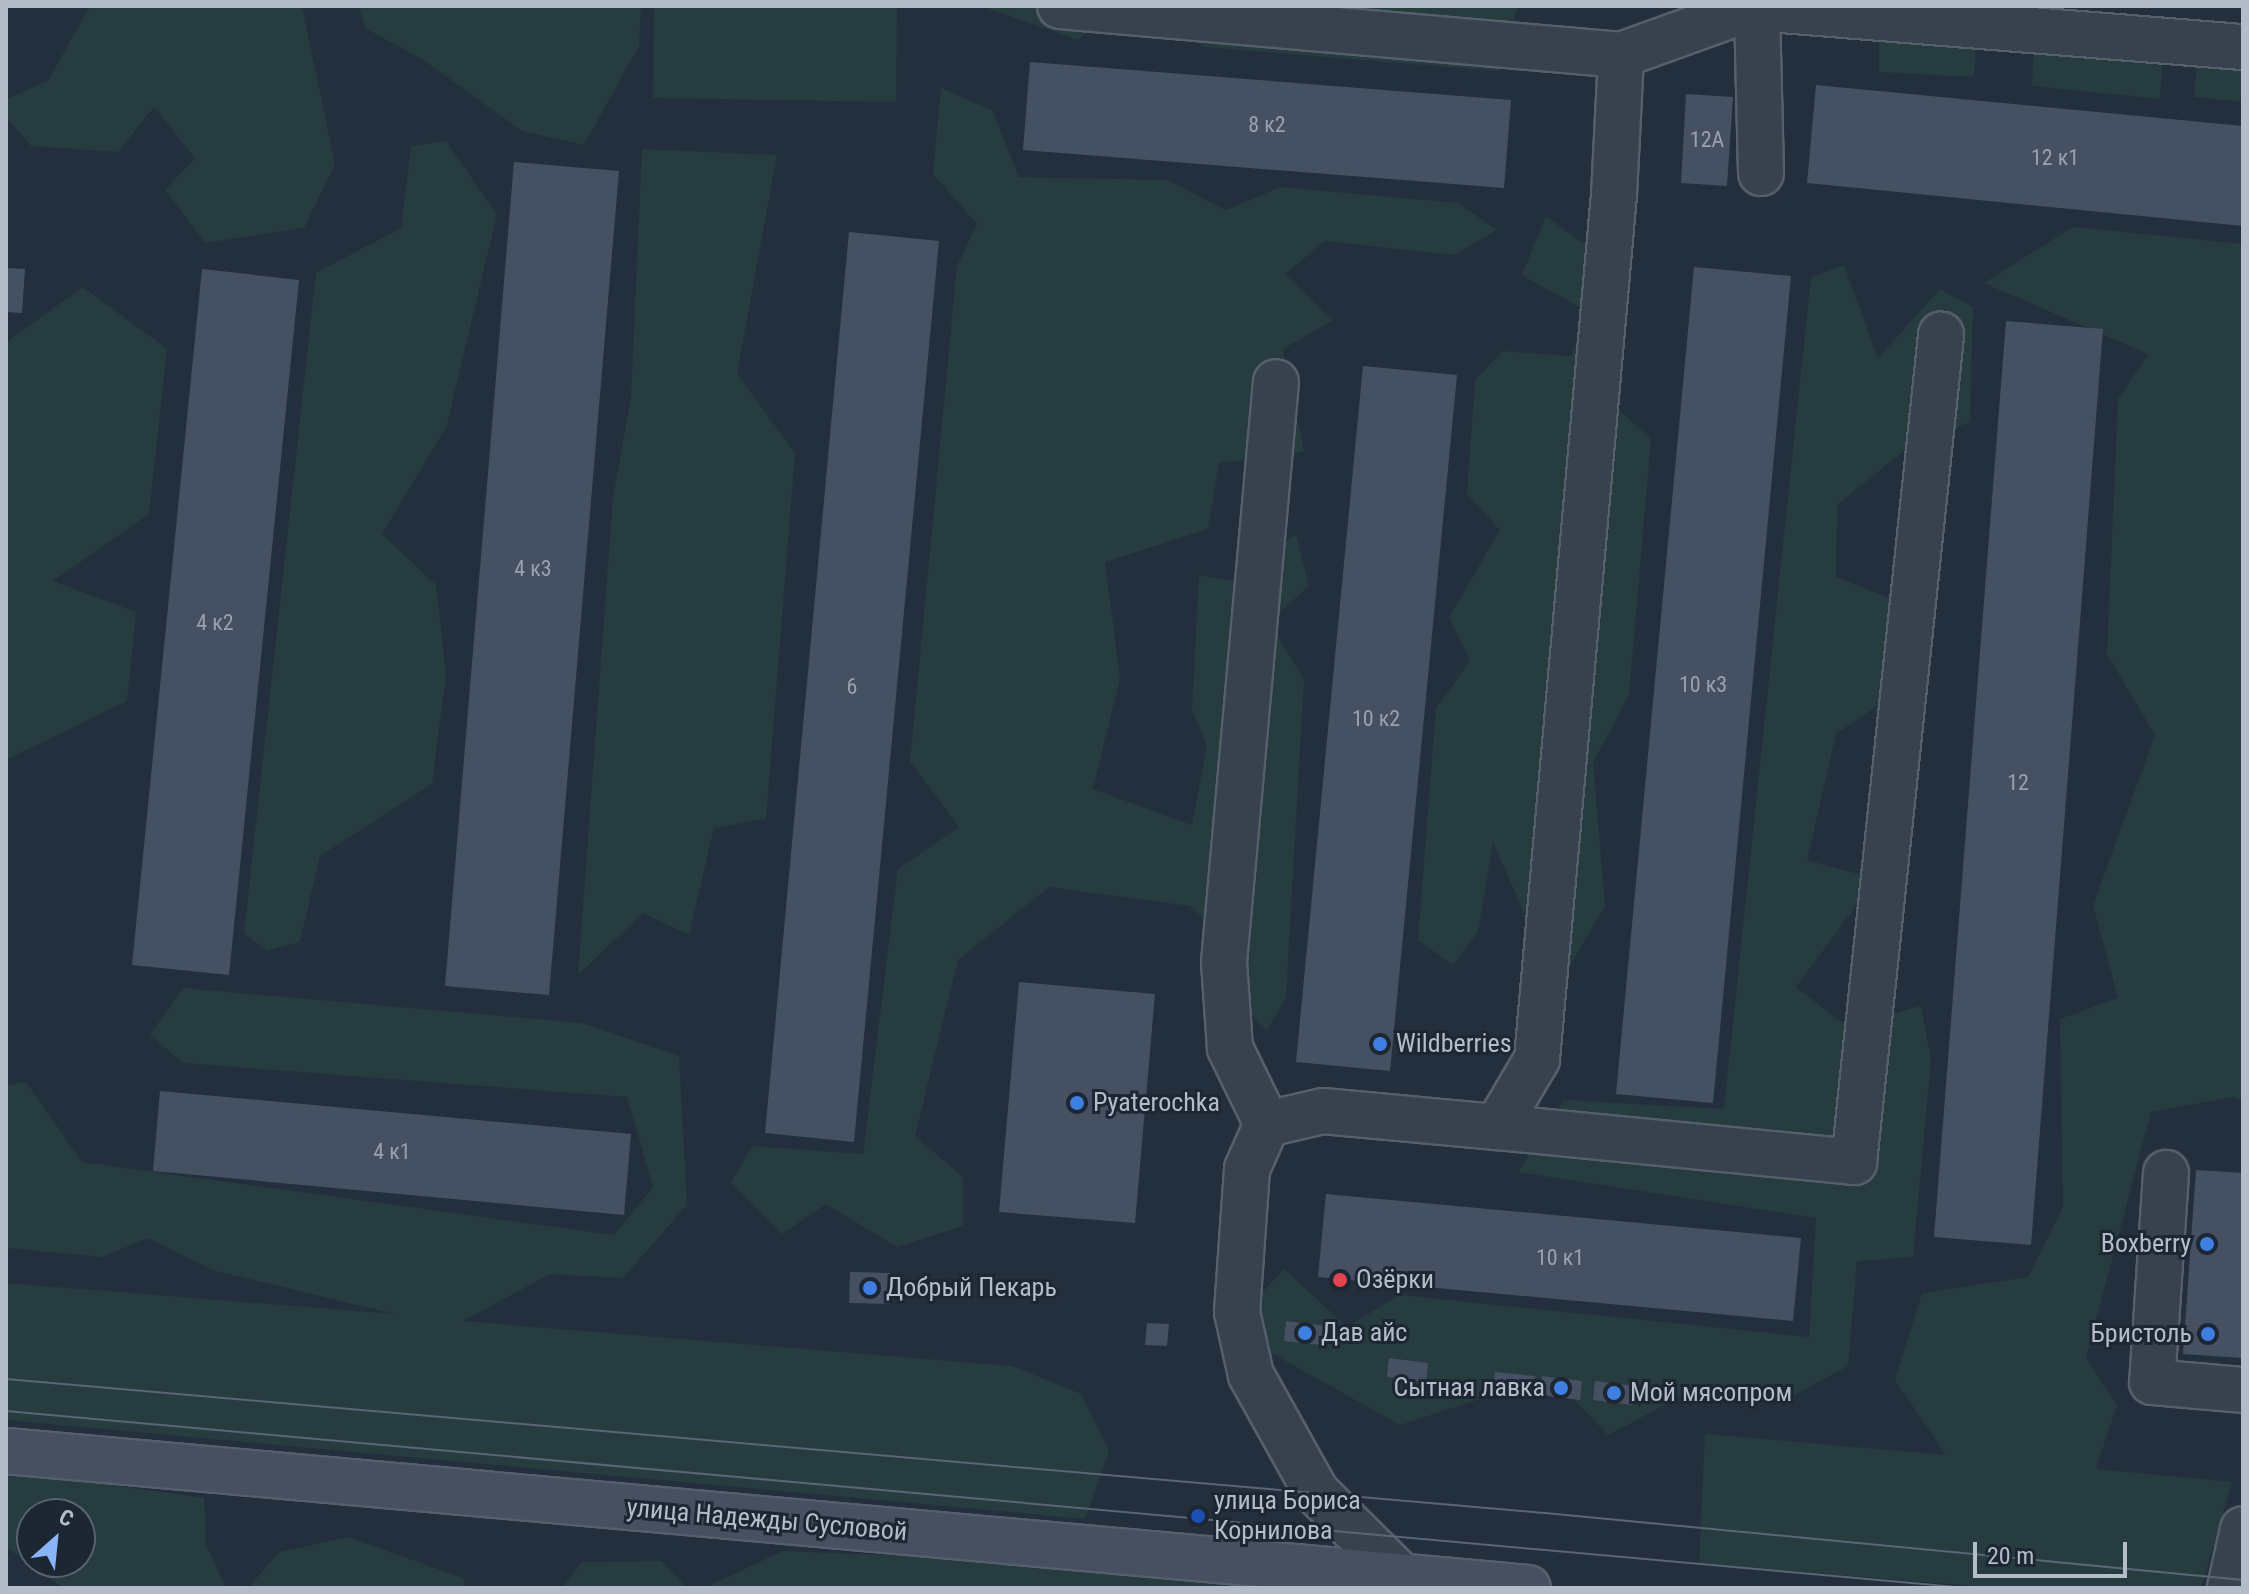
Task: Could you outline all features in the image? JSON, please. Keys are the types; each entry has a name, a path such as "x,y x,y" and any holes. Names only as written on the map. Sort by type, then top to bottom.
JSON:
{"main road":[{"name":"улица Надежды Сусловой","path":"6,1451 1403,1583 1528,1588"}],"street":[{"path":"1060,6 1621,55 1757,7 2243,47"},
{"path":"1757,7 1761,173"},
{"path":"1497,1127 1537,1059 1614,195 1621,55"},
{"path":"1267,1124 1323,1111 1854,1162 1941,335"},
{"path":"1276,382 1224,962 1230,1048 1267,1124 1247,1169 1237,1312 1251,1375 1316,1492 1403,1583"},
{"path":"2166,1173 2152,1382 2243,1390"},
{"path":"2230,1588 2243,1529"}],"green space":[{"path":"90,6 302,6 335,164 304,228 205,243 165,190 195,158 154,107 118,152 31,146 6,117 6,99 48,81"},
{"path":"359,6 641,6 639,46 584,145 522,131 422,59 365,28"},
{"path":"654,6 897,6 896,102 653,98"},
{"path":"981,6 1121,6 1078,40"},
{"path":"1157,6 1518,6 1498,71 1204,47"},
{"path":"1879,35 1976,43 1974,77 1879,72"},
{"path":"2034,41 2163,51 2160,99 2032,86"},
{"path":"2198,54 2243,58 2243,102 2194,97"},
{"path":"941,88 993,111 1019,177 1167,180 1226,210 1280,187 1458,203 1497,230 1454,255 1325,241 1285,274 1333,320 1283,349 1304,452 1219,463 1208,529 1105,562 1120,678 1093,789 1192,825 1207,745 1192,710 1199,575 1230,581 1296,534 1309,586 1269,622 1304,679 1286,997 1267,1030 1243,1009 1244,955 1190,906 1049,887 958,960 915,1136 963,1177 963,1226 897,1247 826,1204 782,1234 731,1183 752,1146 863,1154 898,869 959,827 910,762 957,266 977,224 933,174"},
{"path":"446,141 497,215 446,428 382,534 436,585 446,674 432,784 320,856 300,942 267,951 244,933 316,273 401,228 411,146"},
{"path":"642,149 777,155 737,374 795,453 766,819 714,828 689,935 643,913 578,975 613,497 631,397"},
{"path":"1546,216 1630,278 1616,407 1651,439 1629,695 1593,763 1605,906 1549,1001 1520,978 1534,936 1493,842 1478,932 1453,965 1418,940 1436,708 1470,661 1449,617 1500,530 1467,494 1475,381 1502,351 1571,356 1586,311 1522,275"},
{"path":"2073,227 2243,244 2243,1101 2233,1097 2151,1112 2086,1358 2117,1405 2096,1469 2232,1482 2201,1588 2001,1588 1699,1564 1705,1434 1946,1455 1895,1380 1922,1293 2028,1277 2063,1208 2060,1019 2118,998 2093,905 2155,735 2107,654 2118,399 2148,354 1984,283"},
{"path":"1844,265 1878,358 1940,289 1973,307 1970,422 1912,444 1837,505 1836,577 1899,602 1887,699 1836,734 1807,860 1876,879 1796,987 1847,1026 1921,1006 1931,1060 1913,1257 1857,1261 1848,1366 1781,1402 1693,1390 1608,1435 1551,1376 1400,1425 1266,1350 1259,1296 1284,1269 1347,1327 1399,1295 1809,1337 1816,1218 1518,1172 1564,1100 1724,1109 1811,277"},
{"path":"83,287 167,349 149,514 53,581 136,612 127,701 6,760 6,347 9,340"},
{"path":"183,988 582,1023 679,1056 687,1205 623,1278 550,1274 463,1321 1012,1366 1081,1394 1109,1451 1085,1519 6,1420 6,1283 394,1314 213,1270 148,1238 102,1257 6,1248 6,1086 26,1082 82,1162 614,1235 653,1187 627,1097 183,1063 150,1035"},
{"path":"6,1470 204,1498 206,1544 226,1588 63,1588 49,1578 96,1578 96,1498 16,1498 16,1554 6,1547"},
{"path":"348,1537 463,1578 466,1588 248,1588 279,1552"},
{"path":"783,1551 1031,1561 1285,1588 704,1588"},
{"path":"661,1561 687,1588 562,1588 582,1562"}],"building":[{"path":"1030,62 1511,100 1504,188 1023,150"},
{"path":"1816,85 2243,126 2243,226 1807,183"},
{"path":"1686,94 1733,97 1727,186 1681,183"},
{"path":"514,162 619,171 549,995 445,986"},
{"path":"849,232 939,241 854,1142 765,1133"},
{"path":"1694,267 1791,276 1713,1103 1616,1094"},
{"path":"6,268 25,269 22,313 6,312"},
{"path":"202,269 299,280 229,975 132,965"},
{"path":"2006,321 2103,329 2031,1245 1934,1237"},
{"path":"1363,366 1457,375 1390,1071 1296,1062"},
{"name":"Pyaterochka","path":"1019,982 1155,994 1135,1223 999,1212"},
{"path":"160,1091 631,1134 624,1215 153,1171"},
{"path":"2196,1170 2243,1173 2243,1358 2183,1354"},
{"path":"1326,1194 1801,1238 1793,1321 1318,1277"},
{"name":"Добрый Пекарь","path":"850,1272 890,1273 890,1304 849,1303"},
{"name":"Дав айс","path":"1286,1321 1326,1326 1323,1345 1284,1341"},
{"path":"1147,1323 1169,1324 1167,1346 1145,1345"},
{"path":"1389,1358 1428,1363 1426,1382 1387,1377"},
{"path":"1495,1372 1535,1376 1533,1395 1492,1391"},
{"name":"Сытная лавка","path":"1542,1376 1582,1381 1580,1400 1540,1395"},
{"name":"Мой мясопром","path":"1595,1381 1635,1386 1632,1405 1593,1400"}],"tram line":[{"path":"6,1379 1545,1513 2243,1580"},
{"path":"6,1411 1967,1588"}],"place":[{"name":"Wildberries","path":"1380,1044"},
{"name":"Pyaterochka","path":"1077,1103"},
{"name":"Boxberry","path":"2207,1244"},
{"name":"Озёрки","path":"1340,1280"},
{"name":"Добрый Пекарь","path":"870,1288"},
{"name":"Дав айс","path":"1305,1333"},
{"name":"Бристоль","path":"2208,1334"},
{"name":"Сытная лавка","path":"1561,1388"},
{"name":"Мой мясопром","path":"1614,1393"},
{"name":"улица Бориса Корнилова","path":"1198,1516"}]}
